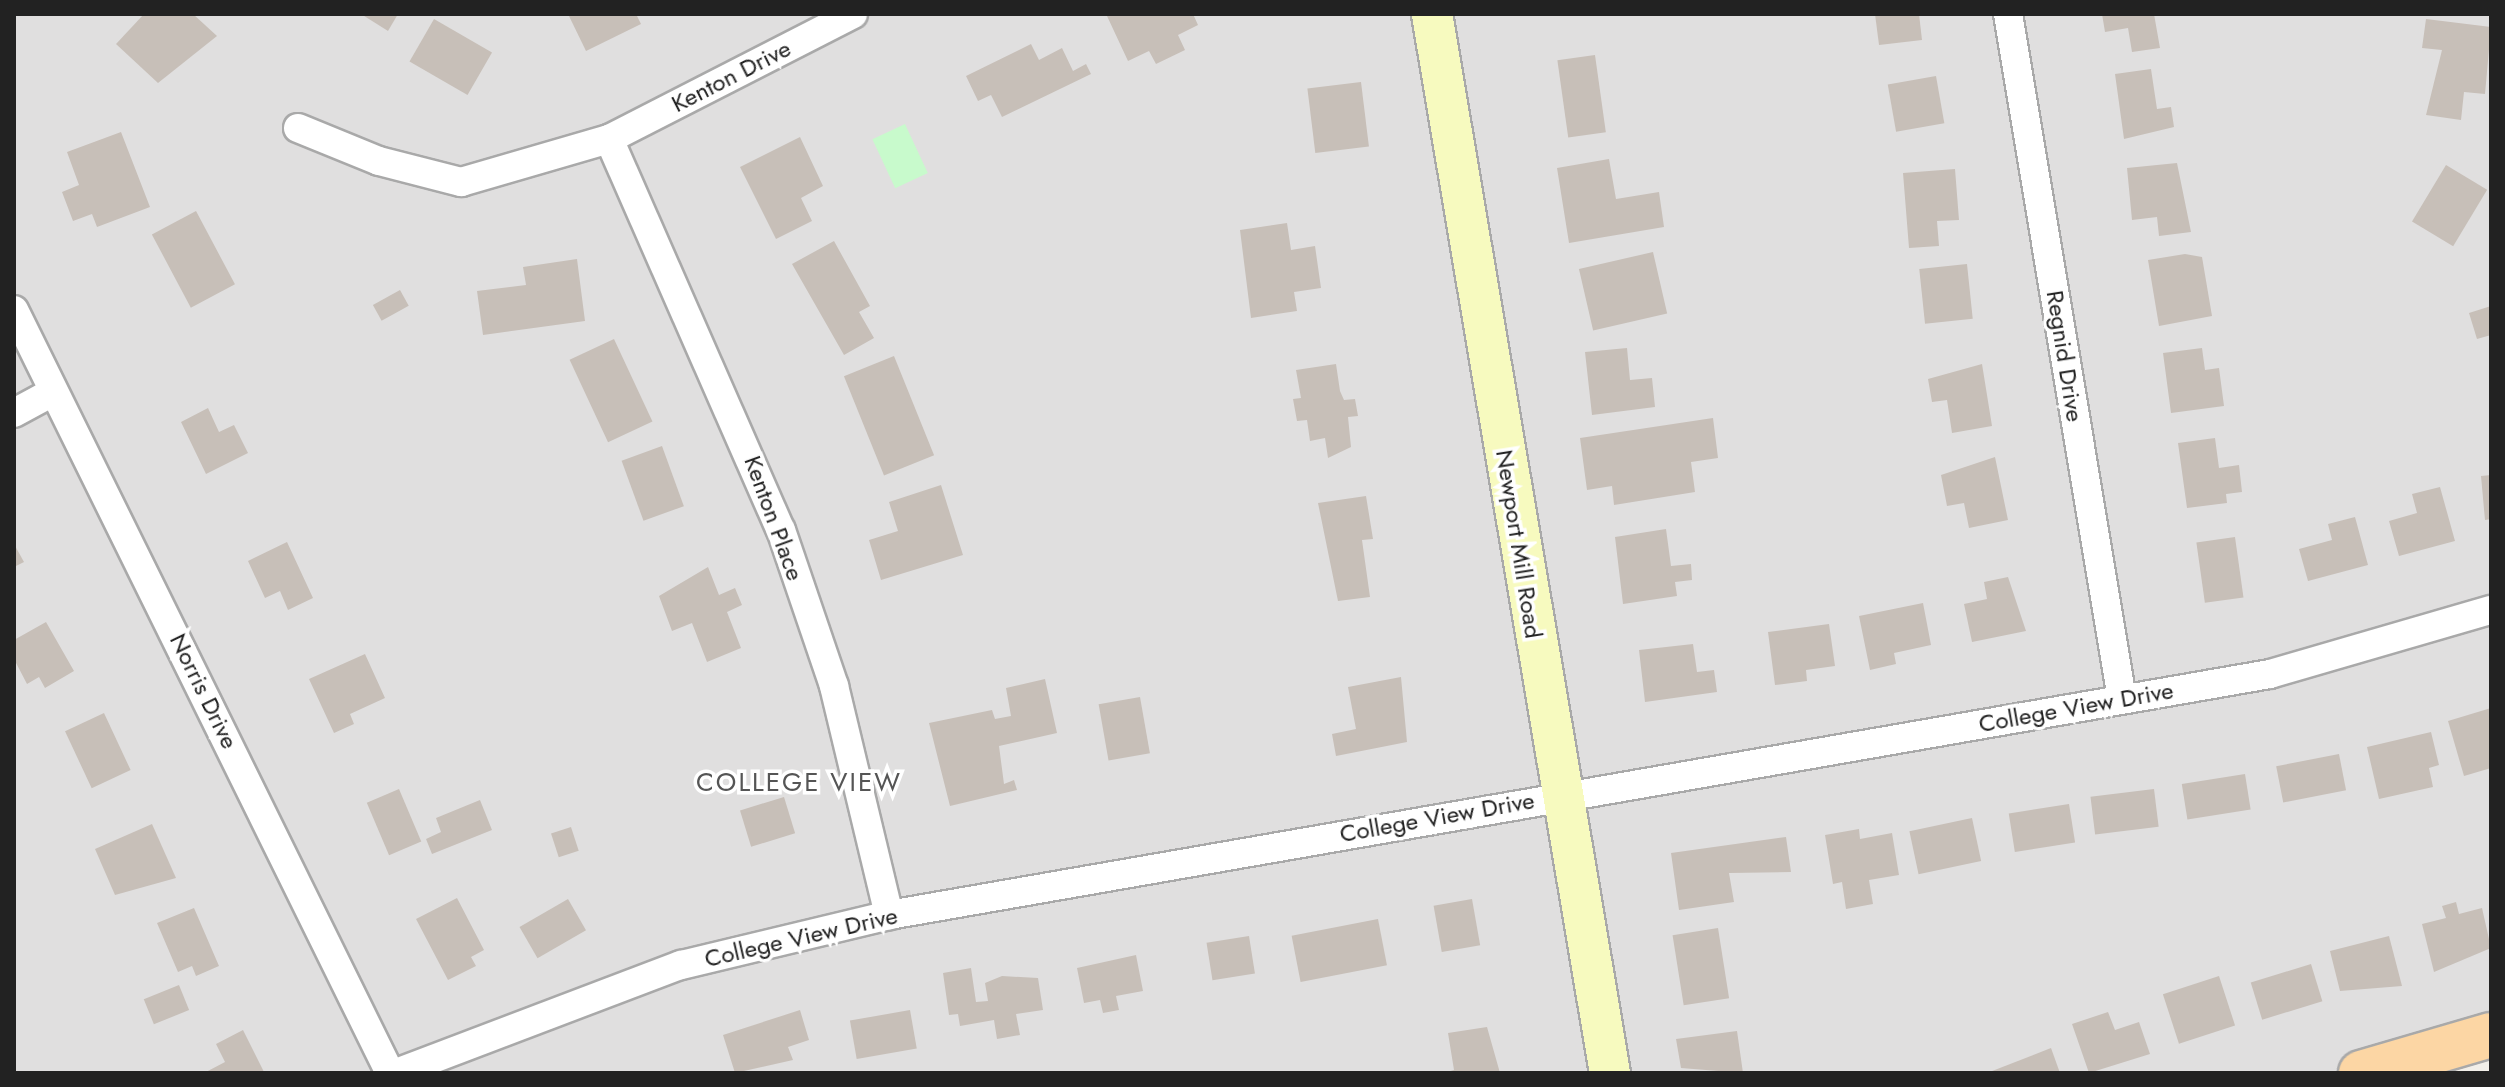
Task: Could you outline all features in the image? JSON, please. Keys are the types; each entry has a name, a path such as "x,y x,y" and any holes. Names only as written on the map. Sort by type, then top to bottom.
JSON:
{"main road":[{"path":"2361,1073 2491,1035"}],"street":[{"name":"Newport Mill Road","path":"1432,14 1610,1073"},
{"name":"Regnid Drive","path":"2008,14 2122,699"},
{"name":"Kenton Drive","path":"298,128 379,161 461,182 609,139 840,17"},
{"name":"Kenton Place","path":"609,139 781,530 834,686 889,915"},
{"name":"Norris Drive","path":"14,310 51,393 393,1073"},
{"path":"14,413 51,393"},
{"name":"College View Drive","path":"393,1073 681,965 889,915 1561,795 2270,674 2491,610"}],"shaded area":[{"path":"14,14 2491,14 2491,1035 2361,1073 14,1073"}],"green space":[{"path":"905,124 928,173 895,188 872,139"}],"building":[{"path":"144,14 193,14 217,36 158,83 116,44"},
{"path":"361,14 398,14 388,31"},
{"path":"568,14 636,14 641,24 586,51"},
{"path":"1193,14 1198,25 1178,35 1185,50 1156,64 1149,51 1128,61 1107,16"},
{"path":"1875,14 1919,14 1922,40 1879,45"},
{"path":"2102,14 2154,14 2160,48 2132,52 2128,28 2105,32"},
{"path":"434,19 492,52 468,95 410,61"},
{"path":"2426,19 2491,27 2485,94 2464,92 2461,120 2426,115 2442,50 2422,48"},
{"path":"1031,44 1039,60 1062,48 1073,71 1086,64 1091,74 1002,117 991,95 978,101 966,76"},
{"path":"1595,55 1606,132 1568,138 1557,60"},
{"path":"2151,69 2157,109 2171,107 2174,127 2124,139 2115,74"},
{"path":"1936,76 1944,123 1896,132 1888,85"},
{"path":"1361,82 1369,147 1315,153 1307,89"},
{"path":"121,132 150,207 97,227 92,214 73,221 62,192 79,185 67,152"},
{"path":"800,137 823,186 801,198 812,221 776,239 740,167"},
{"path":"1609,159 1616,199 1659,192 1664,227 1569,243 1557,168"},
{"path":"2177,163 2191,232 2159,236 2157,217 2132,220 2127,168"},
{"path":"2446,165 2487,190 2453,246 2412,222"},
{"path":"1955,169 1959,220 1937,221 1939,246 1909,248 1903,173"},
{"path":"196,211 235,284 191,308 152,234"},
{"path":"1287,223 1291,250 1315,246 1321,288 1294,292 1297,311 1251,318 1240,230"},
{"path":"834,241 870,306 859,312 874,338 844,355 792,264"},
{"path":"1653,252 1667,313 1593,330 1579,269"},
{"path":"2185,254 2202,257 2212,316 2159,326 2148,260"},
{"path":"577,259 585,321 483,335 477,291 526,285 523,267"},
{"path":"1967,264 1973,319 1925,324 1919,269"},
{"path":"400,290 409,306 382,321 373,305"},
{"path":"2491,306 2491,335 2477,339 2469,313"},
{"path":"614,339 652,421 608,442 570,360"},
{"path":"1627,348 1630,380 1652,378 1655,407 1592,415 1585,352"},
{"path":"2202,348 2205,370 2219,368 2224,406 2171,413 2163,353"},
{"path":"894,356 934,455 884,475 844,376"},
{"path":"1336,364 1340,391 1344,400 1355,399 1358,416 1348,417 1351,447 1328,458 1325,438 1310,441 1307,420 1297,421 1293,399 1301,398 1296,370"},
{"path":"1982,364 1992,426 1952,433 1947,400 1932,402 1928,379"},
{"path":"208,408 219,432 234,425 248,453 206,474 181,422"},
{"path":"1713,418 1718,458 1691,462 1695,492 1614,505 1612,486 1587,490 1580,438"},
{"path":"2215,438 2219,468 2239,465 2242,492 2226,494 2227,503 2187,508 2178,443"},
{"path":"662,446 684,506 643,521 622,461"},
{"path":"1995,457 2008,520 1969,528 1964,503 1947,506 1941,475"},
{"path":"2491,475 2491,519 2485,520 2481,476"},
{"path":"941,485 963,555 881,580 869,540 898,531 889,502"},
{"path":"2440,487 2455,541 2399,556 2389,521 2417,513 2412,494"},
{"path":"1366,496 1373,539 1362,540 1370,597 1338,601 1318,503"},
{"path":"2355,517 2368,565 2308,581 2299,549 2332,540 2328,524"},
{"path":"1666,529 1671,566 1691,564 1692,580 1675,582 1677,596 1623,604 1615,537"},
{"path":"2235,537 2243,597 2205,603 2196,542"},
{"path":"287,542 313,598 288,610 280,591 265,598 248,561"},
{"path":"14,544 24,562 14,567"},
{"path":"708,567 719,595 735,588 742,605 727,612 741,648 707,662 692,623 672,631 659,596"},
{"path":"2008,577 2026,631 1972,642 1964,604 1987,599 1984,582"},
{"path":"1923,603 1931,645 1894,653 1896,664 1870,670 1859,616"},
{"path":"46,622 74,671 45,688 39,677 27,684 14,659 14,640"},
{"path":"1829,624 1835,666 1806,670 1807,681 1775,685 1768,632"},
{"path":"1693,644 1697,672 1714,670 1717,692 1645,702 1639,650"},
{"path":"365,654 385,698 350,714 354,724 334,733 309,679"},
{"path":"1401,677 1407,742 1336,756 1332,734 1356,729 1348,687"},
{"path":"1045,679 1057,733 999,746 1004,784 1014,780 1017,790 950,806 929,723 992,710 995,719 1011,716 1006,688"},
{"path":"1140,697 1150,753 1109,760 1099,704"},
{"path":"2491,708 2491,768 2464,776 2448,721"},
{"path":"104,713 131,770 92,788 65,731"},
{"path":"2431,732 2439,765 2429,768 2433,787 2379,799 2367,747"},
{"path":"2339,754 2346,790 2283,803 2276,766"},
{"path":"2245,774 2251,810 2187,820 2182,784"},
{"path":"399,789 421,841 389,855 367,803"},
{"path":"2154,789 2159,827 2095,835 2090,797"},
{"path":"784,797 795,833 751,847 740,810"},
{"path":"480,800 492,830 432,854 426,839 441,832 436,818"},
{"path":"2069,804 2075,843 2015,852 2009,814"},
{"path":"1972,818 1981,861 1919,874 1909,831"},
{"path":"152,824 176,878 115,895 95,849"},
{"path":"571,827 579,851 559,857 551,833"},
{"path":"1859,829 1860,839 1892,833 1899,875 1869,880 1873,904 1846,909 1842,882 1833,884 1825,835"},
{"path":"1786,837 1791,872 1729,873 1734,902 1679,910 1671,853"},
{"path":"457,898 484,950 471,957 476,966 448,980 416,919"},
{"path":"568,899 586,930 538,958 520,927"},
{"path":"1472,899 1480,945 1442,952 1434,906"},
{"path":"2456,902 2459,914 2482,908 2491,948 2434,972 2422,924 2446,918 2442,906"},
{"path":"194,908 219,966 196,976 192,966 178,972 157,923"},
{"path":"1378,919 1387,965 1301,982 1292,936"},
{"path":"1718,928 1729,998 1684,1005 1673,935"},
{"path":"1249,936 1255,974 1212,980 1207,943"},
{"path":"2389,936 2402,986 2340,991 2330,951"},
{"path":"1136,955 1143,991 1116,996 1119,1010 1103,1013 1100,1000 1084,1003 1077,968"},
{"path":"2311,964 2322,1001 2262,1020 2251,982"},
{"path":"971,968 976,1002 988,1001 985,983 1002,976 1038,978 1043,1010 1016,1014 1020,1035 997,1039 994,1020 960,1026 958,1014 949,1015 943,973"},
{"path":"2219,976 2235,1025 2179,1044 2163,994"},
{"path":"179,985 189,1010 154,1024 144,999"},
{"path":"800,1010 809,1040 788,1047 793,1060 735,1073 723,1035"},
{"path":"910,1010 917,1048 857,1059 850,1021"},
{"path":"2108,1012 2115,1030 2139,1022 2150,1054 2089,1073 2072,1024"},
{"path":"1487,1027 1500,1073 1443,1073 1454,1070 1448,1033"},
{"path":"243,1030 264,1072 204,1073 225,1062 216,1044"},
{"path":"1737,1031 1743,1073 1681,1068 1676,1039"},
{"path":"2051,1048 2060,1073 1987,1073"}],"district":[{"name":"COLLEGE VIEW","path":"799,783"}]}
